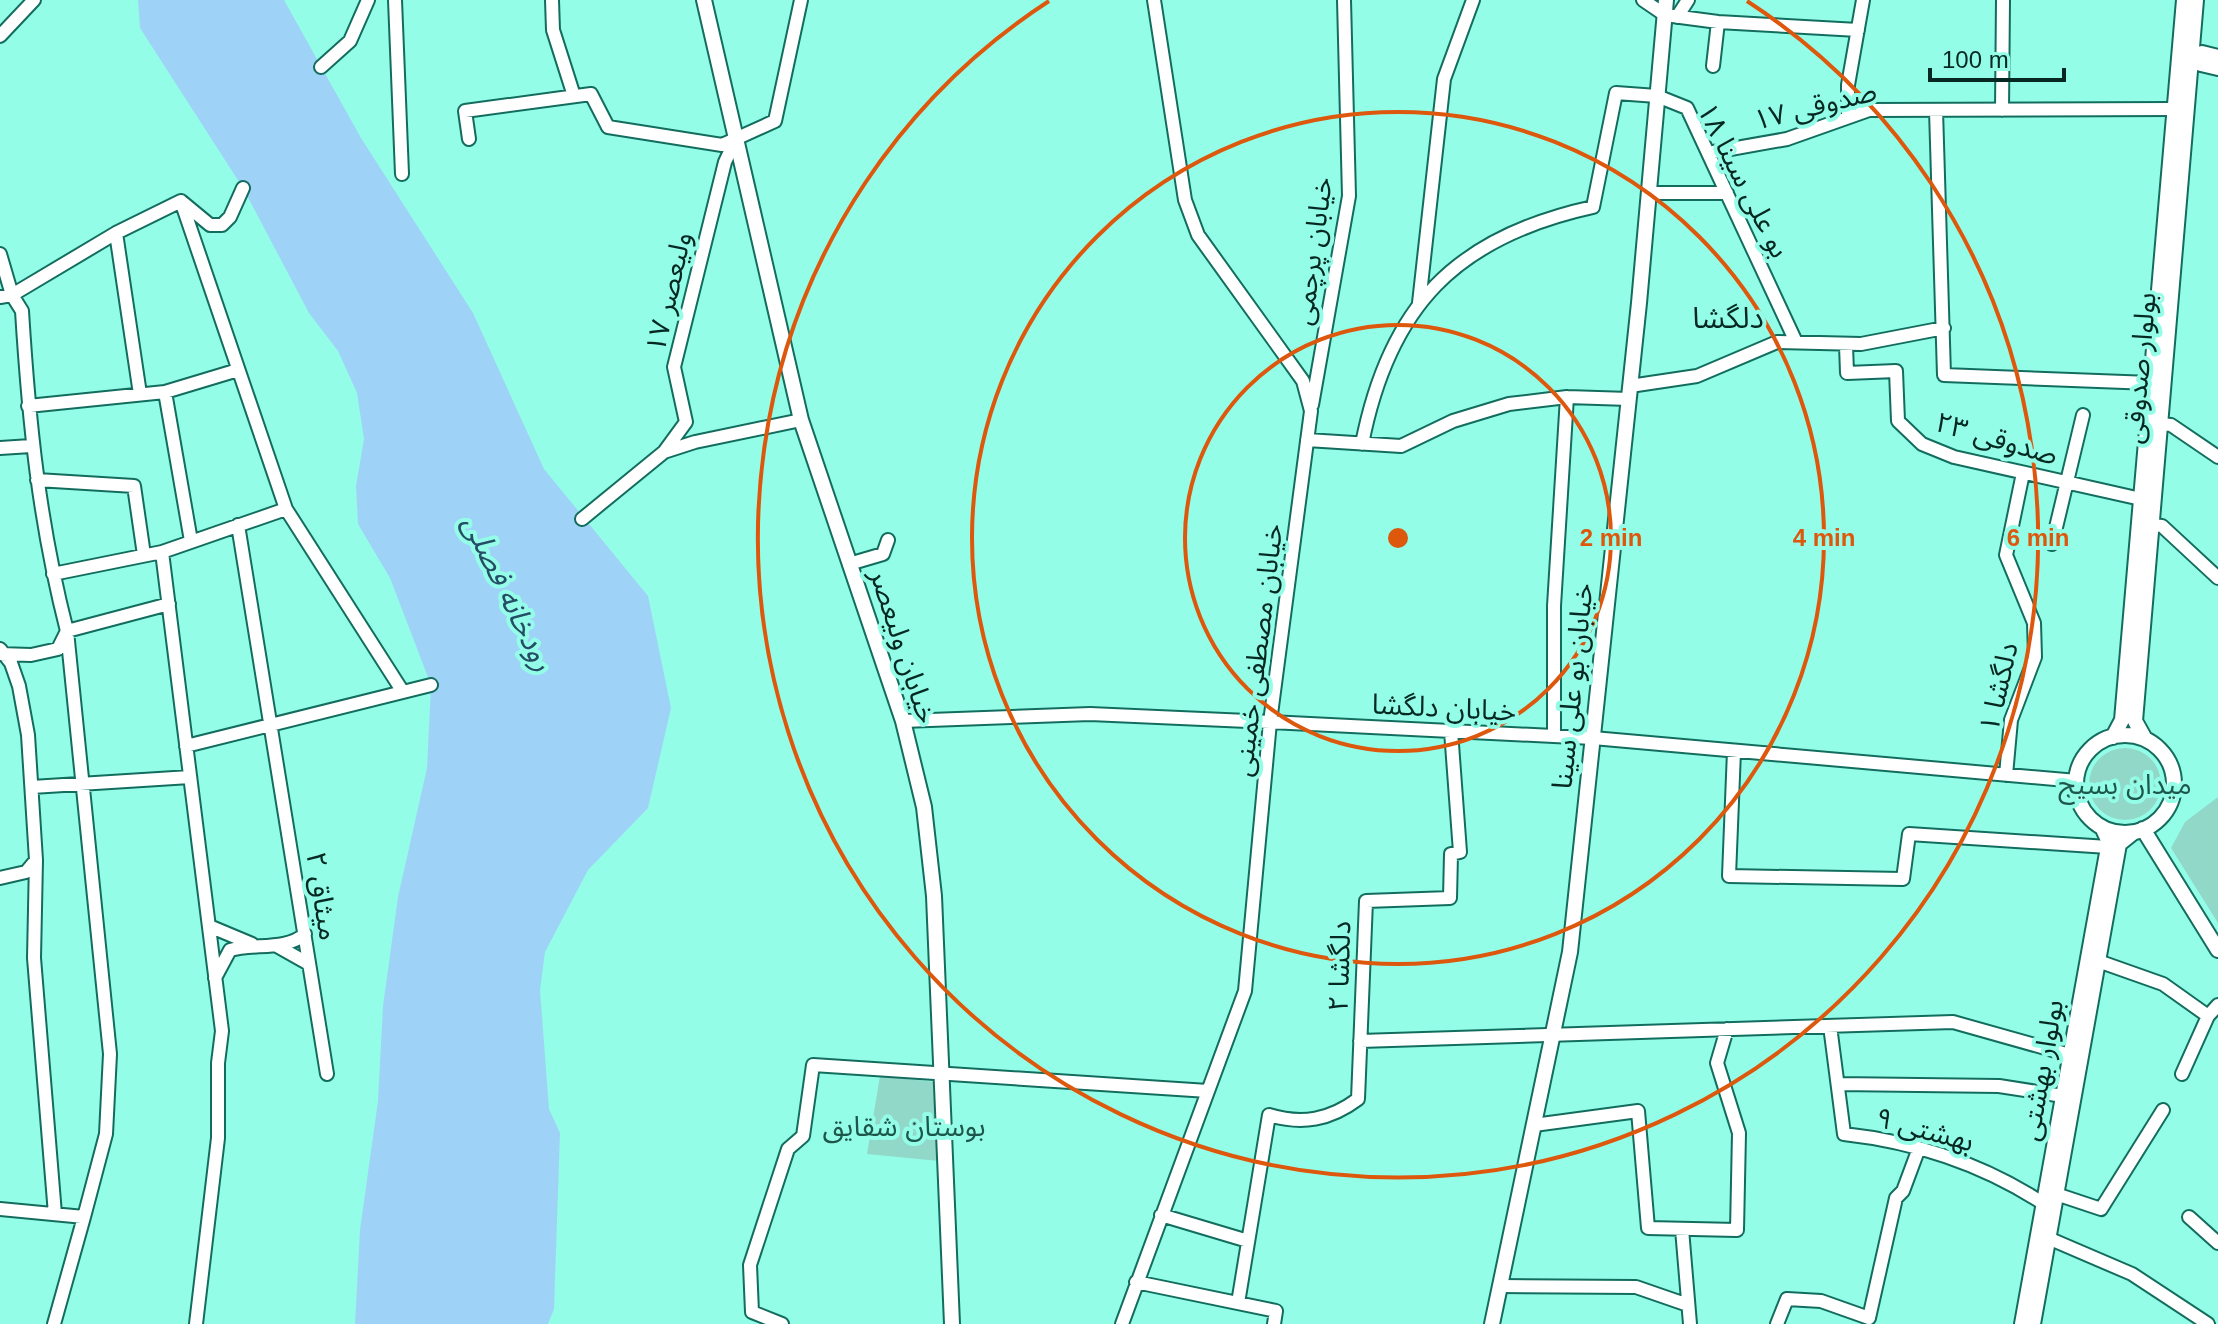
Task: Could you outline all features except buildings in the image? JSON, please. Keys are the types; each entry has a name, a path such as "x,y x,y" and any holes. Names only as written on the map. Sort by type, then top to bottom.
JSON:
{"main road":[{"name":"خیابان ولیعصر","path":"704,0 801,420 903,721 924,807 934,896 952,1324"},
{"name":"بولوار صدوقی","path":"2113,737 2122,720 2179,22 2183,18 2184,0"},
{"name":"بولوار صدوقی","path":"2145,739 2135,721 2160,424 2197,56 2193,39 2196,0"},
{"name":"خیابان بو علی سینا","path":"1492,1324 1570,952 1657,96 1669,11"},
{"path":"2183,18 2183,44 2218,68"},
{"path":"2197,56 2218,57"},
{"path":"2176,84 2197,56"},
{"path":"2113,737 2145,739 2166,757 2174,785 2165,812 2138,831 2102,827 2081,805 2077,781 2088,753 2113,737"},
{"name":"بولوار بهشتی","path":"2022,1324 2108,847 2102,827"},
{"path":"2138,831 2218,950"},
{"name":"بولوار بهشتی","path":"2033,1324 2119,844 2138,831"}],"street":[{"path":"0,36 34,0"},
{"path":"321,67 350,41 368,0"},
{"path":"395,0 402,174"},
{"path":"552,0 553,30 574,96"},
{"path":"469,139 465,111 591,94 608,127 722,145 735,141 775,121 801,0"},
{"name":"خیابان مصطفی خمینی","path":"1122,1324 1245,991 1270,722 1311,411 1303,381 1198,235 1185,200 1154,0"},
{"name":"خیابان پرچمی","path":"1311,411 1349,196 1344,0"},
{"path":"1419,303 1444,79 1473,0"},
{"path":"1643,0 1669,11 1718,22 1858,30"},
{"path":"1669,11 1688,0"},
{"path":"1848,116 1848,85 1863,0"},
{"path":"2002,110 2003,0"},
{"path":"1713,66 1718,22"},
{"path":"1362,444 1372,393 1386,358 1419,303 1455,267 1497,238 1544,218 1593,207 1616,93 1657,96"},
{"name":"بو علی سینا ۱۸","path":"1657,96 1687,108 1796,342"},
{"name":"صدوقی ۱۷","path":"1708,153 1787,139 1869,110 2174,109"},
{"path":"1936,110 1944,375 2151,383"},
{"name":"ولیعصر ۱۷","path":"664,452 686,422 674,367 725,162 735,141"},
{"path":"181,201 210,225 222,225 230,217 243,188"},
{"path":"1649,193 1727,193"},
{"path":"6,296 116,233 181,201"},
{"path":"181,201 286,509 403,692"},
{"path":"116,233 140,394"},
{"path":"0,254 6,296 22,311 31,446 53,574 67,631 110,1054 106,1134 54,1324"},
{"path":"1307,440 1401,446 1481,412 1567,397 1629,392 1697,376 1777,342 1846,345 1944,328"},
{"name":"صدوقی ۲۳","path":"1846,345 1847,373 1896,371 1895,407 1898,421 1922,444 1954,457 2141,499"},
{"path":"28,406 165,392 238,370"},
{"path":"165,392 191,541"},
{"path":"1554,736 1554,606 1567,397"},
{"path":"2052,544 2083,415"},
{"path":"582,519 664,452 695,442 801,420"},
{"path":"2160,424 2171,425 2218,457"},
{"path":"0,448 31,446"},
{"name":"دلگشا ۱","path":"2006,775 2011,720 2035,657 2034,623 2006,555 2023,473"},
{"path":"37,480 134,486 144,555"},
{"path":"53,574 162,552 286,509"},
{"name":"میثاق ۲","path":"238,525 327,1074"},
{"path":"2152,525 2162,526 2218,578"},
{"path":"849,564 883,554 888,540"},
{"path":"162,552 222,1031 218,1063 218,1138 196,1324"},
{"path":"0,653 31,655 58,649 67,631 169,604"},
{"path":"0,653 11,663 19,686 32,787 36,860 30,877 34,958 55,1214"},
{"path":"186,746 431,685"},
{"name":"خیابان دلگشا","path":"903,721 1090,714 1554,736 2077,781"},
{"name":"دلگشا ۲","path":"1248,1241 1269,1115 1309,1120 1335,1114 1358,1099 1366,901 1450,898 1451,854 1460,852 1451,731"},
{"path":"1734,751 1729,876 1903,879 1909,834 2108,847"},
{"path":"32,787 190,777"},
{"path":"0,878 30,877"},
{"path":"209,926 239,942 255,945 294,943 305,934"},
{"path":"215,978 230,950 255,945"},
{"path":"274,945 309,964"},
{"path":"2098,961 2163,984 2208,1016"},
{"path":"2182,1074 2208,1016 2218,1005"},
{"path":"1360,1041 1953,1022 2070,1055"},
{"name":"بهشتی ۹","path":"1830,1026 1844,1134 1919,1148 1985,1171 2044,1204"},
{"path":"1534,1125 1638,1111 1648,1228 1737,1230 1739,1133 1717,1063 1727,1029"},
{"path":"744,1324 752,1312 750,1265 788,1149 803,1136 813,1065 1208,1091"},
{"path":"1838,1084 1999,1086 2063,1096"},
{"path":"2056,1194 2101,1209 2163,1110"},
{"path":"1777,1324 1787,1299 1829,1302 1869,1318 1896,1198 1903,1191 1919,1148"},
{"path":"0,1209 84,1217"},
{"path":"1161,1215 1248,1241 1238,1303"},
{"path":"2189,1217 2218,1243"},
{"path":"1682,1229 1690,1324"},
{"path":"2048,1238 2132,1274 2210,1324 2218,1315"},
{"path":"1136,1282 1276,1311 1274,1324"},
{"path":"1500,1286 1636,1287 1688,1305"},
{"path":"752,1312 782,1324"}],"green space":[{"name":"میدان بسیج","path":"2132,748 2151,758 2159,770 2159,798 2151,810 2139,818 2118,820 2099,810 2091,798 2089,777 2099,758 2111,750"},
{"path":"2218,797 2218,923 2171,848 2185,822"},
{"name":"بوستان شقایق","path":"880,1076 935,1082 939,1161 867,1154"}],"water":[{"name":"رودخانه فصلی","path":"138,0 284,0 361,138 473,313 544,469 648,596 671,708 648,808 588,870 545,952 540,990 549,1109 560,1133 554,1309 548,1324 355,1324 360,1230 378,1101 383,1006 398,897 427,768 431,685 390,578 358,524 356,486 364,439 357,393 338,351 309,313 243,188 140,28"}],"district":[{"name":"دلگشا","path":"1728,318"}]}
